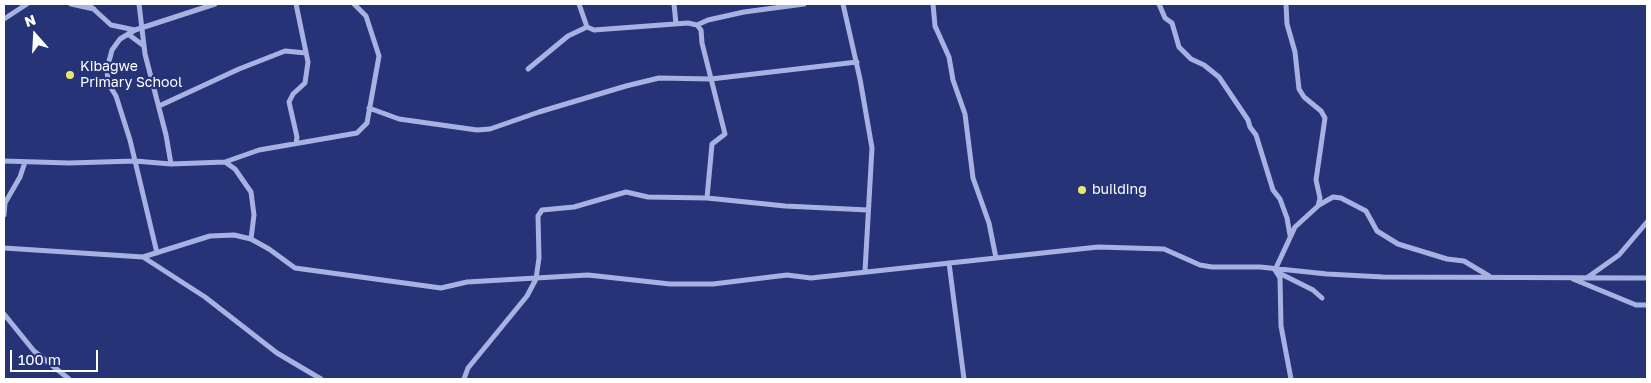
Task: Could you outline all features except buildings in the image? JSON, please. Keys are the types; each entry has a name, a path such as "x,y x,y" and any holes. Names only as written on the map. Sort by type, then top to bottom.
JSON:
{"street":[{"path":"4,19 27,4"},
{"path":"71,4 95,9"},
{"path":"88,4 111,25 135,30"},
{"path":"139,4 144,46 171,164"},
{"path":"157,253 135,162 116,96 108,83 107,69 112,50 120,39 128,34 135,30 216,4"},
{"path":"296,4 308,62 305,83 289,102 296,131 296,143"},
{"path":"4,160 171,164 225,162 259,150 357,133 367,123 378,56 366,16 354,4"},
{"path":"578,4 587,27 594,30 676,24 697,25 708,20 744,12 804,4"},
{"path":"674,4 676,24"},
{"path":"843,4 857,62 872,148 866,271"},
{"path":"933,4 935,26 949,57 953,80 965,114 973,178 989,223 996,258"},
{"path":"1159,4 1165,18 1172,23 1179,47 1191,59 1204,65 1219,77 1248,120 1250,127 1256,135 1273,190 1280,199 1287,218 1290,235"},
{"path":"1286,4 1287,24 1296,52 1299,89 1304,97 1321,111 1325,118 1316,180 1320,198 1318,206"},
{"path":"697,25 701,30 725,134 712,144 707,198"},
{"path":"528,69 568,36 587,27"},
{"path":"128,34 144,46"},
{"path":"158,106 239,69 285,51 306,53"},
{"path":"369,108 399,119 477,130 516,122 539,112 659,78 711,79 857,62"},
{"path":"4,215 4,203 20,177 25,162"},
{"path":"225,162 240,176 251,192 254,215 250,239"},
{"path":"464,379 468,368 527,296 536,279 539,258 538,216 542,210 574,207 626,192 648,197 707,198 785,206 868,210"},
{"path":"1275,270 1295,227 1318,206 1333,198 1341,198 1366,211 1377,231 1398,244 1447,259 1464,261 1492,277"},
{"path":"1588,277 1619,255 1647,222"},
{"path":"4,248 143,257 210,236 234,235 250,239 269,249 295,268 440,288 467,282 588,275 670,284 713,284 787,275 811,278 1098,247 1164,249 1200,265 1383,277 1647,278"},
{"path":"143,257 205,297 278,353 321,379"},
{"path":"949,263 964,379"},
{"path":"1275,270 1313,290 1322,298"},
{"path":"1275,270 1280,278 1281,326 1290,379"},
{"path":"1570,278 1636,305 1647,305"},
{"path":"4,314 34,351 69,379"}],"place":[{"name":"Kibagwe Primary School","path":"70,75"},
{"name":"building","path":"1082,190"}]}
